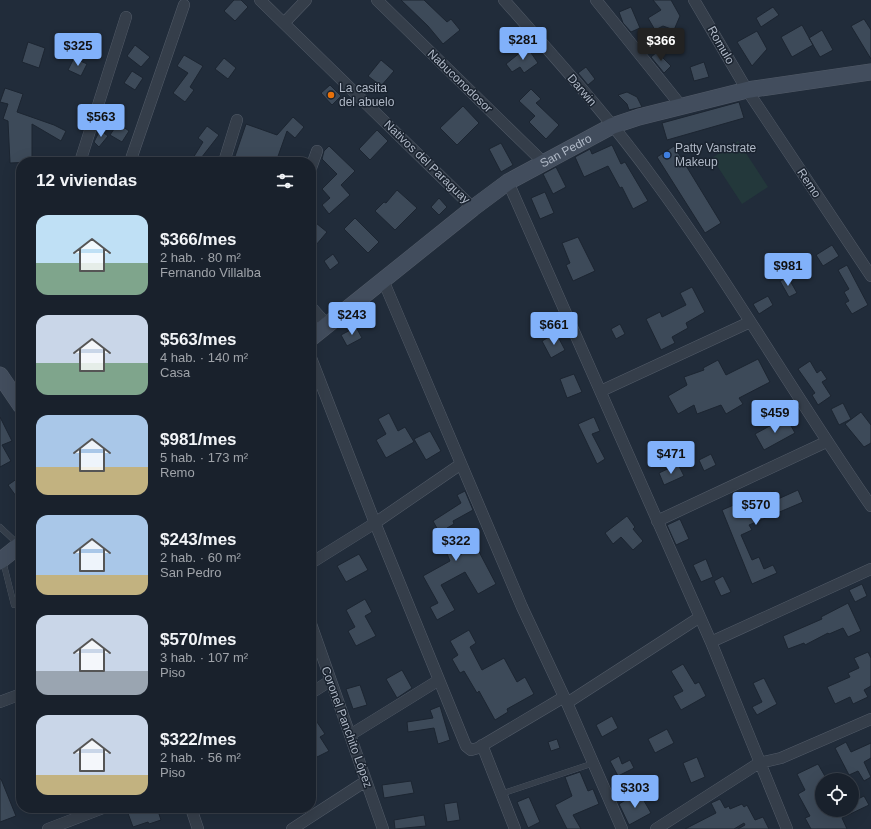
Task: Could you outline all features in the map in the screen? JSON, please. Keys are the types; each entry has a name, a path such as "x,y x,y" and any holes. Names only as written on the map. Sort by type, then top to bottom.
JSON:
{"main road":[{"name":"San Pedro","path":"316,334 473,208 508,182 612,126 747,90 871,72"},
{"path":"0,374 16,398"},
{"path":"1,560 16,548"}],"street":[{"name":"Nativos del Paraguay","path":"260,0 473,208"},
{"path":"284,23 306,0"},
{"name":"Nabuconodosor","path":"377,0 543,162"},
{"name":"Darwin","path":"504,0 587,94 683,221 750,322 826,442 871,506"},
{"path":"596,0 682,107"},
{"name":"Romulo","path":"694,0 747,90"},
{"path":"132,157 184,4"},
{"path":"82,157 126,17"},
{"name":"Remo","path":"747,90 871,276"},
{"path":"226,157 237,120"},
{"path":"315,157 317,151"},
{"path":"508,182 602,391 657,521 711,642 787,829"},
{"path":"384,280 522,608 566,700 622,829"},
{"path":"316,313 328,326"},
{"path":"602,391 750,322"},
{"path":"316,371 375,523 466,746 470,750 566,700 700,617"},
{"path":"657,521 826,442"},
{"path":"316,560 375,523 461,464"},
{"path":"711,642 871,568"},
{"name":"Coronel Panchito López","path":"316,639 383,829"},
{"path":"350,734 439,680"},
{"path":"316,690 330,681"},
{"path":"0,702 16,696"},
{"path":"656,829 759,763 781,758 871,719"},
{"path":"482,745 515,829"},
{"path":"292,829 366,781"},
{"path":"48,829 90,813"},
{"path":"193,813 198,829"}],"lane":[{"path":"0,527 16,541"},
{"path":"1,560 14,605"},
{"path":"501,794 594,763"}],"green space":[{"path":"738,141 768,187 742,204 712,158"}],"building":[{"path":"234,0 241,0 248,7 235,21 224,11"},
{"path":"401,0 424,0 447,22 451,19 460,30 443,44 428,26"},
{"path":"653,0 671,0 680,16 674,30 663,26 655,30 648,18 661,10"},
{"path":"631,7 640,28 631,32 623,23 619,12"},
{"path":"773,7 779,15 761,27 756,18"},
{"path":"864,19 871,30 871,59 851,26"},
{"path":"802,25 813,45 792,57 781,37"},
{"path":"822,30 833,50 820,57 809,38"},
{"path":"757,31 767,49 752,66 737,42"},
{"path":"28,42 45,48 39,68 22,62"},
{"path":"135,45 150,57 141,67 127,56"},
{"path":"527,47 538,63 524,73 520,67 512,72 506,64"},
{"path":"657,52 671,66 664,73 651,57"},
{"path":"184,55 203,66 190,87 194,90 185,102 173,93 188,73 177,66"},
{"path":"74,58 87,64 81,76 68,70"},
{"path":"224,58 236,68 228,79 215,69"},
{"path":"381,60 394,71 381,86 368,76"},
{"path":"704,62 709,77 694,81 690,67"},
{"path":"586,67 595,79 588,85 578,73"},
{"path":"132,71 143,78 135,90 124,83"},
{"name":"La casita del abuelo","path":"330,85 341,96 332,105 321,93"},
{"path":"5,88 23,94 17,112 54,125 66,131 61,141 32,124 32,157 16,157 16,163 10,163 8,121 3,119 8,104 0,102"},
{"path":"531,89 541,99 536,103 559,125 546,139 529,122 535,116 519,101"},
{"path":"627,92 637,97 642,107 629,110 627,104 618,95"},
{"path":"739,102 744,118 667,140 662,123"},
{"path":"463,106 479,123 457,145 440,128"},
{"path":"293,117 304,127 295,138 287,131 278,157 235,157 246,124 277,135"},
{"path":"118,123 129,131 122,142 110,135"},
{"path":"207,126 219,135 202,157 194,157 203,142 198,138"},
{"path":"100,130 108,136 99,147 94,142"},
{"path":"377,130 388,141 370,160 359,149"},
{"path":"501,143 513,165 501,172 489,149"},
{"path":"612,145 621,164 625,162 648,201 633,209 622,187 620,188 608,166 584,177 575,157 590,149 592,154"},
{"path":"329,146 355,171 341,185 350,195 329,214 322,205 330,198 322,189 337,174 322,159 324,151"},
{"path":"674,146 721,223 705,233 657,157"},
{"path":"556,167 566,187 553,194 543,174"},
{"path":"397,190 417,208 395,230 375,211 384,202 386,203"},
{"path":"545,192 554,213 540,219 531,198"},
{"path":"439,198 447,207 439,215 431,207"},
{"path":"355,218 379,242 368,253 344,229"},
{"path":"316,223 327,232 316,245"},
{"path":"578,237 595,271 573,281 566,265 570,263 562,243"},
{"path":"832,245 839,256 823,266 816,255"},
{"path":"333,254 339,263 330,270 324,261"},
{"path":"847,265 868,305 852,314 845,303 849,301 844,292 849,289 838,270"},
{"path":"788,277 797,293 789,297 780,281"},
{"path":"692,287 705,312 686,323 688,328 672,337 675,343 661,350 646,319 660,312 662,317 686,305 680,293"},
{"path":"768,296 773,305 759,314 753,304"},
{"path":"620,324 625,334 616,339 611,329"},
{"path":"356,327 362,338 347,346 341,335"},
{"path":"556,333 565,350 551,358 542,341"},
{"path":"758,359 770,382 739,398 743,404 726,414 721,405 697,414 694,405 678,414 668,396 687,385 684,377 704,370 703,368 718,360 726,375"},
{"path":"810,361 817,373 821,370 827,379 822,382 831,396 818,405 812,395 815,393 798,369"},
{"path":"574,374 582,392 567,398 560,379"},
{"path":"843,403 851,419 839,425 831,409"},
{"path":"861,412 871,425 871,443 864,447 845,424"},
{"path":"389,413 398,431 405,427 414,442 386,458 376,440 386,434 378,419"},
{"path":"0,417 12,441 2,445 11,461 0,467"},
{"path":"594,417 600,431 592,434 605,459 597,464 578,424"},
{"path":"786,417 795,433 764,450 755,434"},
{"path":"430,431 441,451 426,460 414,439"},
{"path":"711,454 716,465 704,471 699,460"},
{"path":"678,464 684,476 664,485 659,473"},
{"path":"16,479 16,496 8,485"},
{"path":"798,490 803,502 749,525 752,530 741,535 752,560 759,557 764,569 773,565 777,573 752,584 722,510 750,498 751,500 760,495 761,497 774,491 778,499"},
{"path":"465,491 473,510 453,521 454,524 447,528 458,556 476,546 496,584 478,594 465,572 441,585 455,610 437,620 430,607 438,603 423,576 450,561 443,544 445,543 433,521 461,503 457,495"},
{"path":"627,516 635,527 633,529 643,541 633,550 621,537 613,544 605,533"},
{"path":"680,519 689,539 676,545 667,525"},
{"path":"359,554 368,570 346,582 337,566"},
{"path":"706,559 713,577 701,582 693,565"},
{"path":"723,576 731,592 721,596 714,581"},
{"path":"862,584 867,596 855,602 849,590"},
{"path":"365,599 372,612 365,616 376,636 356,646 348,631 355,627 346,610"},
{"path":"848,603 861,631 848,637 843,628 829,634 828,633 805,645 804,643 788,649 783,636 822,619 821,617"},
{"path":"469,630 476,643 470,647 482,670 504,658 517,682 525,677 534,694 507,709 508,712 495,720 479,691 477,693 464,671 460,673 452,659 458,655 450,641"},
{"path":"868,652 871,658 871,686 864,690 868,697 853,704 850,697 835,704 827,687 850,677 848,673 859,668 854,658"},
{"path":"683,664 695,684 699,682 706,696 681,710 673,696 683,691 671,671"},
{"path":"402,670 412,688 397,698 386,679"},
{"path":"764,678 777,704 757,715 752,707 762,702 753,683"},
{"path":"360,685 367,705 353,709 346,689"},
{"path":"440,706 450,740 438,744 434,728 408,732 407,722 433,718 430,710"},
{"path":"612,716 618,728 602,737 596,725"},
{"path":"316,720 325,734 320,737 329,751 317,757"},
{"path":"667,729 674,743 655,753 648,739"},
{"path":"557,739 560,748 551,751 548,742"},
{"path":"846,742 851,752 871,743 871,758 864,762 871,777 864,781 858,771 848,773 835,748"},
{"path":"619,756 622,764 630,760 634,768 618,776 610,761"},
{"path":"697,757 705,777 691,783 683,763"},
{"path":"818,764 823,773 815,773 815,817 844,817 842,818 847,829 811,829 805,818 810,816 798,794 805,790 797,774"},
{"path":"580,772 588,791 593,789 599,804 573,815 581,829 567,829 555,805 572,796 565,777"},
{"path":"0,779 16,816 0,822"},
{"path":"411,781 414,793 384,798 382,785"},
{"path":"639,792 651,813 629,825 619,804"},
{"path":"864,796 869,805 859,810 859,798"},
{"path":"529,797 540,822 528,828 517,802"},
{"path":"720,799 725,808 729,806 730,809 742,804 744,807 747,805 755,820 763,817 769,829 738,829 745,825 744,823 734,829 685,829 716,813 711,803"},
{"path":"457,802 460,820 447,822 444,804"},
{"path":"128,813 159,813 161,820 149,824 148,822 133,827"},
{"path":"424,815 426,826 395,829 394,820"}],"place":[{"name":"La casita del abuelo","path":"331,95"},
{"name":"Patty Vanstrate Makeup","path":"667,155"}]}
